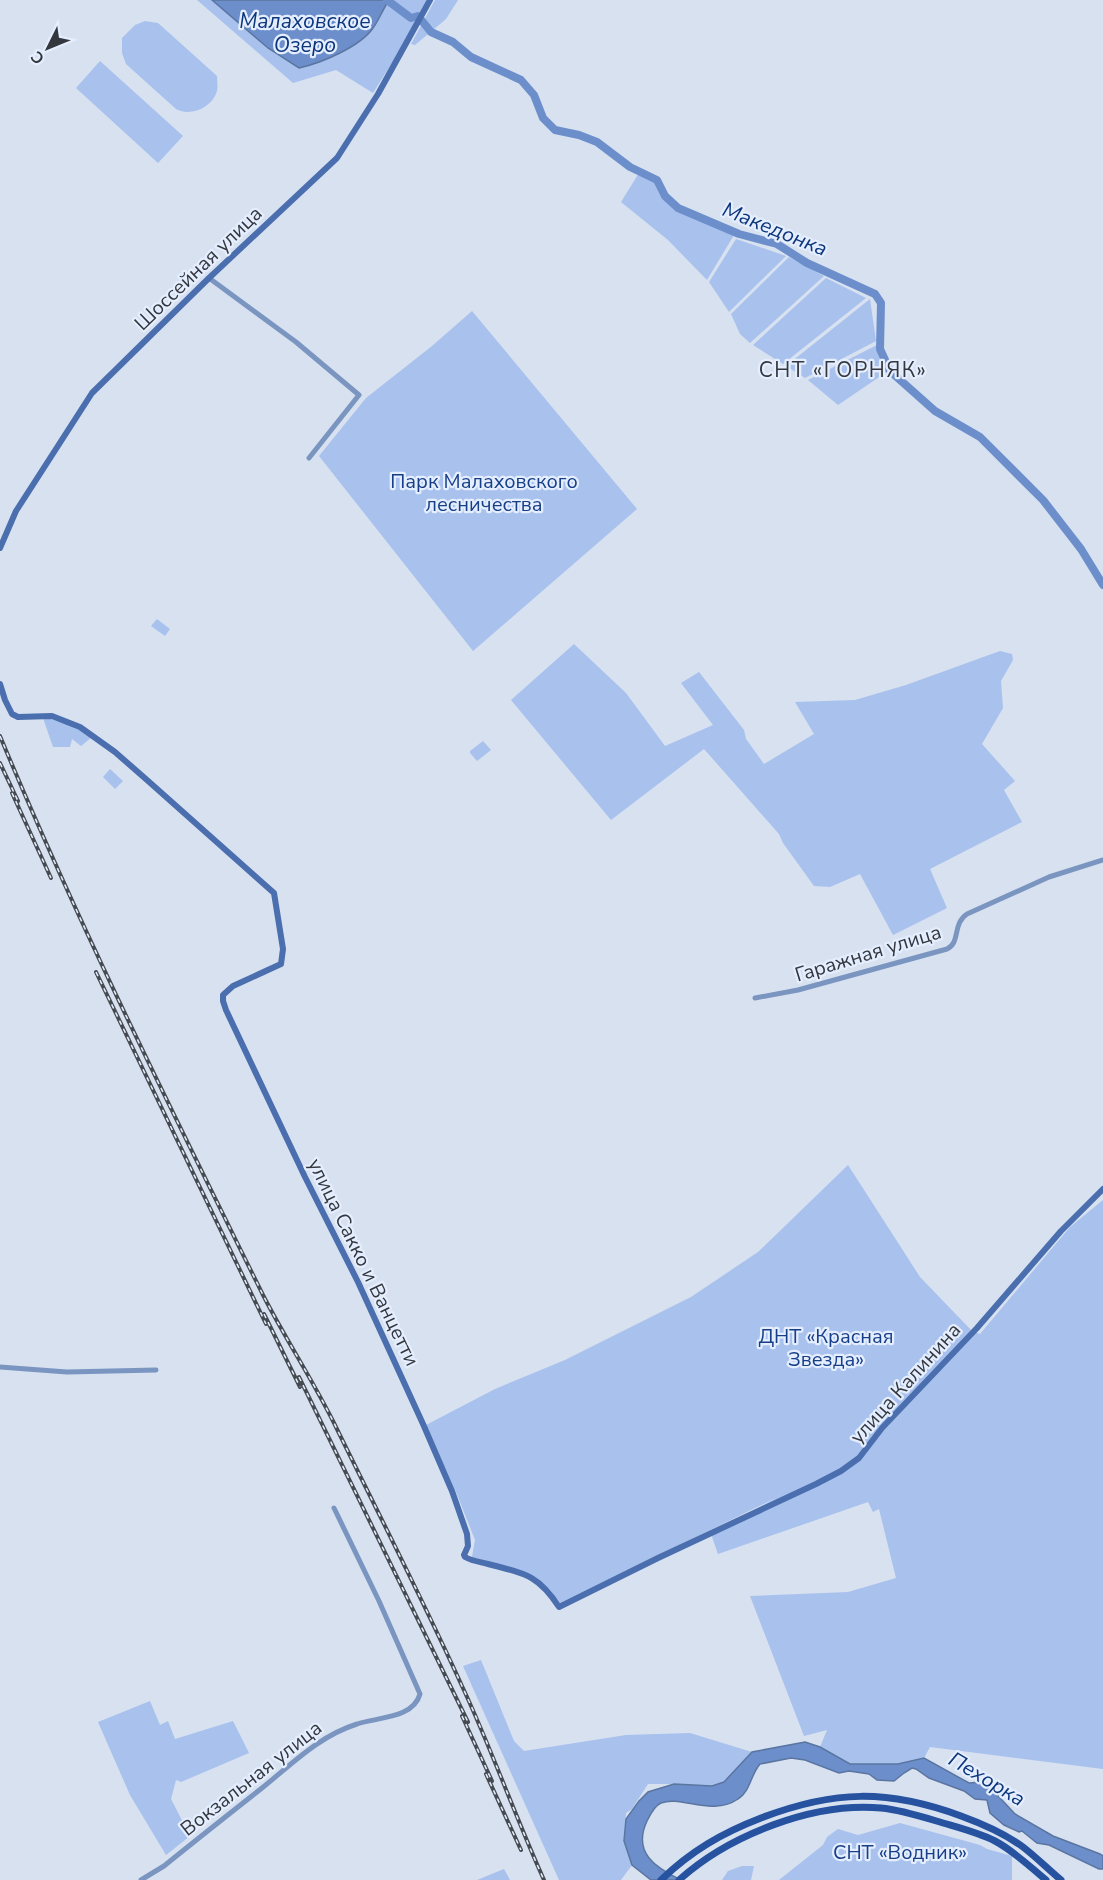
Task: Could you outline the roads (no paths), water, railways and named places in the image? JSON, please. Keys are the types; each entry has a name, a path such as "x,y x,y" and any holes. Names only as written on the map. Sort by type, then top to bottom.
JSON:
{"main road":[{"name":"Шоссейная улица","path":"0,548 16,511 85,400 209,278 337,158 378,94 430,0"},
{"name":"улица Сакко и Ванцетти","path":"0,684 8,707 15,716 52,716 80,727 115,752 274,893 283,948 281,964 233,986 223,996 222,1001 305,1177 358,1282 423,1424 452,1491 467,1533 468,1546 464,1555 467,1559 526,1574 537,1580 559,1607"},
{"name":"улица Калинина","path":"559,1607 816,1484 860,1458 882,1428 977,1328 1061,1231 1103,1189"},
{"path":"661,1880 702,1845 738,1827 793,1806 830,1798 872,1796 905,1799 942,1809 999,1832 1022,1847 1061,1880"},
{"path":"679,1880 708,1857 740,1839 798,1816 833,1808 881,1808 921,1816 969,1830 1016,1854 1046,1880"}],"street":[{"path":"209,278 296,342 359,395 309,458"},
{"name":"Гаражная улица","path":"755,998 799,990 947,949 954,941 960,920 968,914 1049,877 1103,860"},
{"path":"0,1367 68,1372 156,1370"},
{"name":"Вокзальная улица","path":"141,1880 164,1866 324,1738 357,1724 405,1712 418,1700 420,1694 334,1508"}],"water":[{"name":"Малаховское Озеро","path":"212,0 389,0 373,28 359,42 329,58 299,68 268,48"},
{"path":"805,1742 820,1747 850,1764 898,1764 924,1758 969,1783 987,1784 1015,1814 1053,1836 1103,1856 1103,1869 1049,1845 1037,1843 1022,1831 1019,1832 1004,1825 990,1813 987,1800 975,1799 964,1791 929,1778 916,1769 912,1768 894,1781 877,1780 869,1774 849,1771 839,1773 805,1760 791,1758 760,1764 742,1796 728,1804 707,1806 669,1801 654,1808 643,1832 642,1842 645,1851 655,1864 681,1880 651,1880 632,1865 624,1841 626,1819 648,1792 674,1784 712,1786 724,1782 752,1752"}],"waterway":[{"name":"Македонка","path":"387,0 411,18 418,16 431,32 453,42 471,57 521,80 534,95 543,118 555,130 597,142 630,167 657,180 665,196 678,208 739,234 777,244 807,263 875,294 881,303 880,349 890,371 935,411 980,437 1043,500 1081,549 1103,585"}],"railway":[{"path":"0,736 94,948 161,1087 263,1295 326,1407 431,1620 473,1710 544,1880"},
{"path":"0,763 18,801"},
{"path":"12,793 51,878"},
{"path":"96,972 266,1324"},
{"path":"264,1314 300,1387"},
{"path":"299,1377 468,1722"},
{"path":"462,1716 492,1781"},
{"path":"486,1774 521,1850"}],"district":[{"name":"СНТ «ГОРНЯК»","path":"843,370"}],"park label":[{"name":"Парк Малаховского лесничества","path":"484,492"},
{"name":"ДНТ «Красная Звезда»","path":"826,1348"},
{"name":"СНТ «Водник»","path":"900,1852"}],"water label":[{"name":"Пехорка","path":"987,1779"}]}
